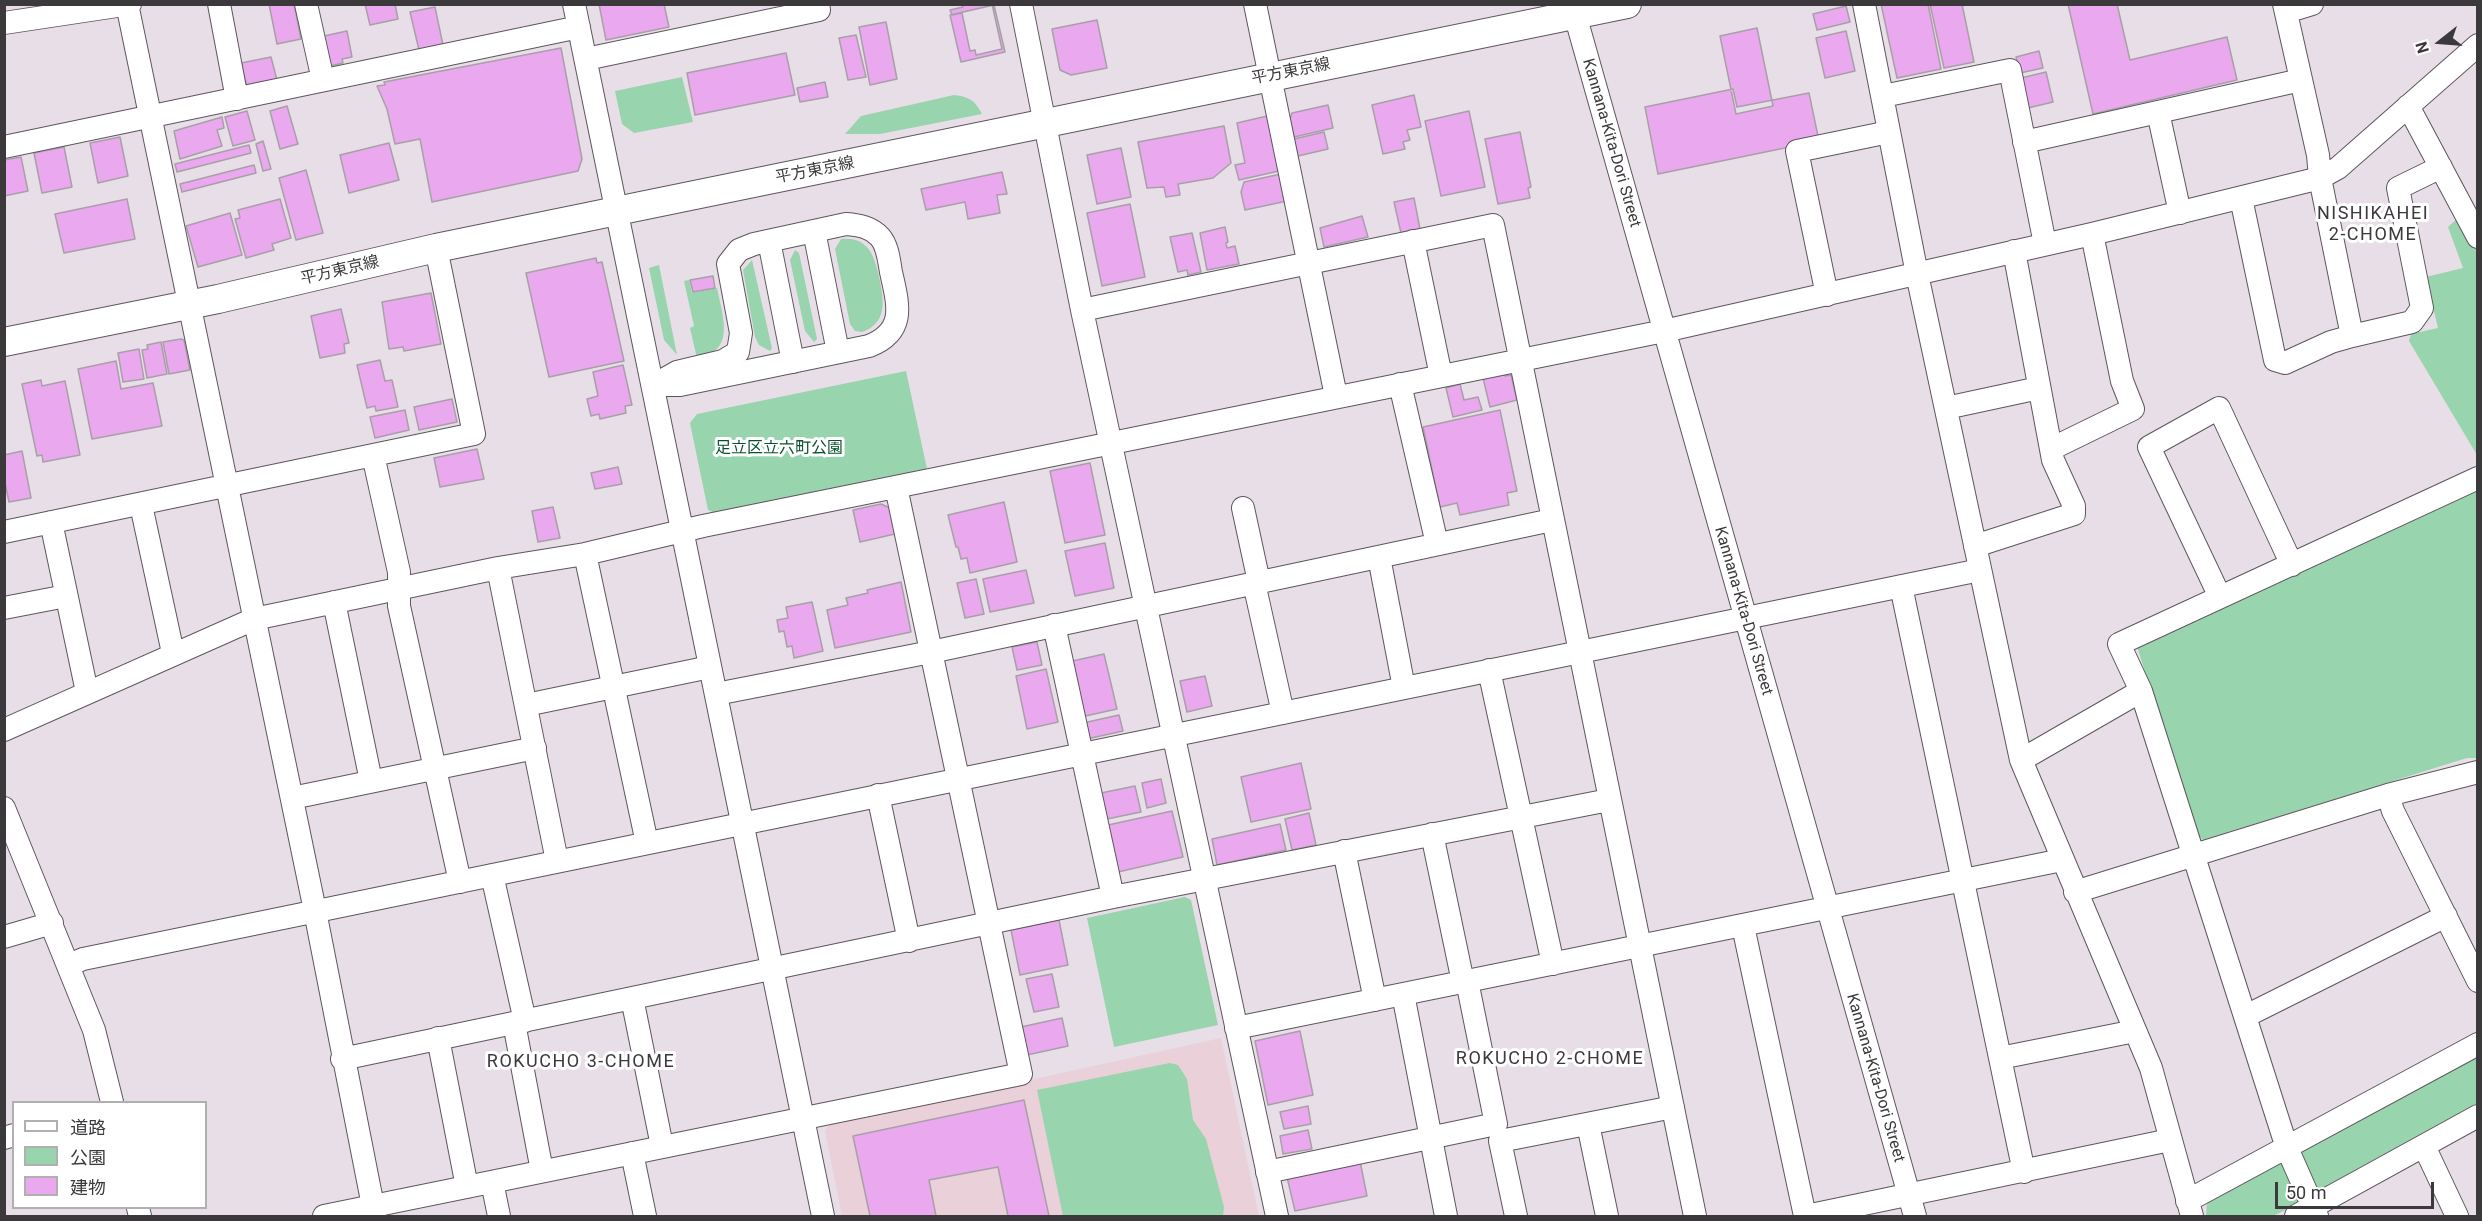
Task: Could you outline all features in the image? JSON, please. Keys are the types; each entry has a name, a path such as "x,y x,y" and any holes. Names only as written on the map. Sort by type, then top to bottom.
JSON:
{"main road":[{"name":"平方東京線","path":"4,342 190,305 436,248 1270,76 1574,10 1627,4"}],"street":[{"path":"219,4 237,99"},
{"path":"306,4 323,81"},
{"path":"574,4 823,1216"},
{"path":"586,59 819,10 818,4"},
{"path":"1021,4 1082,310 1277,1216"},
{"path":"1255,4 1336,396"},
{"path":"1864,4 1917,274 2021,760 2151,1068 2189,1209 2287,1148 2478,1044"},
{"path":"2312,4 2285,8 2318,155 2320,178 2352,336"},
{"path":"4,23 32,12 128,5 292,798 374,1212"},
{"name":"Kannana-Kita-Dori Street","path":"1574,10 1912,1206"},
{"path":"5,145 151,117 579,27"},
{"path":"4,730 254,619 498,568 585,554 682,531 1664,331 2092,234 2320,178 2338,168 2478,45"},
{"path":"1883,96 2010,70 2045,244"},
{"path":"2024,142 2301,80"},
{"path":"2408,106 2478,237"},
{"path":"2158,112 2180,213"},
{"path":"1827,295 1797,151 1889,132"},
{"path":"2241,198 2275,360 2285,363 2331,342 2412,322 2422,308 2398,188 2441,166"},
{"path":"846,224 873,231 886,246 898,302 897,320 885,337 869,346 793,362 680,385 654,385 677,372 723,361 738,352 741,333 728,264 739,250 846,224"},
{"path":"1082,310 1493,225 1549,521 1641,946 1695,1216"},
{"path":"814,231 838,352"},
{"path":"2050,448 2133,409 2122,381 2092,234"},
{"path":"769,241 793,362"},
{"path":"1413,241 1441,375"},
{"path":"4,532 474,434 436,248"},
{"path":"1975,546 2074,514 2074,506 2050,448 2014,251"},
{"path":"1400,384 1437,544"},
{"path":"1946,408 2040,388"},
{"path":"2220,597 2149,447 2219,408 2292,565"},
{"path":"373,454 399,572 399,606 460,882"},
{"path":"2478,478 2119,644 2141,691 2309,1214 2478,1116"},
{"path":"324,1216 374,1212 467,1187 1021,1074 896,487"},
{"path":"141,505 173,653"},
{"path":"1243,508 1282,713"},
{"path":"716,694 932,651 1549,521"},
{"path":"51,522 87,692"},
{"path":"585,554 647,843"},
{"path":"1379,557 1404,688"},
{"path":"498,568 557,861"},
{"path":"69,965 83,959 557,861 1980,570"},
{"path":"1901,586 1961,881 2024,1172"},
{"path":"4,608 66,596"},
{"path":"334,602 371,781"},
{"path":"1054,625 1113,897"},
{"path":"526,705 710,666"},
{"path":"1489,670 1523,816 1553,964"},
{"path":"2021,760 2141,691"},
{"path":"292,798 535,748"},
{"path":"2075,891 2388,795 2478,772"},
{"path":"878,795 909,941"},
{"path":"2388,795 2393,811 2478,981"},
{"path":"342,1059 1204,878 1609,800"},
{"path":"4,808 69,965 99,1045 112,1101"},
{"path":"1432,834 1516,1216"},
{"path":"1344,851 1375,1000"},
{"path":"1236,1028 2062,860"},
{"path":"492,875 519,1022 542,1172"},
{"path":"2246,1016 2446,916"},
{"path":"4,937 52,923"},
{"path":"1743,926 1806,1216 1912,1206 2024,1172 2170,1140"},
{"path":"1402,994 1446,1216"},
{"path":"632,998 662,1146"},
{"path":"2000,1058 2135,1031"},
{"path":"438,1038 467,1187"},
{"path":"1267,1172 1431,1138 1588,1124 1673,1107"},
{"path":"1588,1124 1607,1216"},
{"path":"2424,1146 2457,1216"},
{"path":"632,1153 645,1216"},
{"path":"492,1182 499,1216"}],"shaded area":[{"path":"1221,1038 1259,1216 842,1216 825,1131 830,1124"}],"green space":[{"path":"682,77 693,122 634,133 622,124 615,91"},
{"path":"954,95 971,100 982,114 880,134 845,134 861,116"},
{"path":"2460,216 2477,249 2477,455 2409,341 2411,334 2438,328 2426,277 2463,268 2448,227"},
{"path":"841,239 859,241 865,245 870,250 878,272 882,311 876,323 862,332 855,331 850,324 835,249"},
{"path":"795,250 799,253 817,339 814,342 805,331 790,260"},
{"path":"752,260 772,348 770,351 759,345 755,337 743,270"},
{"path":"659,265 677,355 664,340 649,268"},
{"path":"689,280 692,293 717,288 724,321 722,341 717,348 697,358 690,328 694,326 684,281"},
{"name":"足立区立六町公園","path":"906,371 927,469 718,514 708,510 690,423 697,414"},
{"path":"2477,485 2477,758 2467,758 2203,840 2194,831 2136,643"},
{"path":"1185,897 1191,900 1218,1025 1114,1047 1087,918"},
{"path":"2477,1052 2477,1106 2322,1190 2313,1186 2299,1158 2302,1145"},
{"path":"1170,1063 1178,1065 1187,1079 1193,1120 1206,1139 1224,1207 1223,1216 1063,1216 1037,1090"},
{"path":"2277,1161 2288,1164 2300,1203 2273,1216 2206,1216 2207,1202"}],"building":[{"path":"269,4 294,4 301,39 277,44"},
{"path":"365,4 395,4 398,19 370,25"},
{"path":"599,4 664,4 669,27 606,40"},
{"path":"962,4 992,4 1002,49 976,55 975,50 970,51 962,13 952,15 950,10 963,7"},
{"path":"1881,4 1928,4 1941,69 1897,78"},
{"path":"1930,4 1962,4 1974,62 1944,68"},
{"path":"2068,4 2117,4 2130,60 2227,37 2237,80 2093,114"},
{"path":"994,5 1005,52 961,62 950,15"},
{"path":"1846,6 1850,22 1817,30 1813,14"},
{"path":"435,7 443,45 419,50 410,12"},
{"path":"1097,20 1107,68 1071,75 1060,70 1052,29"},
{"path":"886,22 897,79 870,85 859,27"},
{"path":"1757,28 1773,106 1736,114 1720,36"},
{"path":"347,31 352,57 342,59 343,63 330,66 324,36"},
{"path":"1846,31 1855,71 1825,78 1816,38"},
{"path":"856,35 866,77 848,80 839,38"},
{"path":"561,48 582,159 578,171 432,202 420,139 395,144 387,109 377,86 385,85 384,82"},
{"path":"2039,51 2043,68 2020,73 2016,57"},
{"path":"786,53 795,95 695,115 687,73"},
{"path":"271,57 277,80 247,87 241,63"},
{"path":"2046,72 2053,102 2028,108 2021,78"},
{"path":"825,82 828,97 800,102 797,88"},
{"path":"1733,89 1737,107 1809,93 1819,141 1658,174 1645,107"},
{"path":"1414,95 1421,127 1407,130 1410,140 1403,142 1405,149 1383,154 1372,105"},
{"path":"1328,105 1333,128 1294,137 1290,119 1292,113"},
{"path":"287,106 298,144 280,149 270,111"},
{"path":"247,111 255,140 233,146 225,117"},
{"path":"1469,111 1485,187 1441,196 1425,121"},
{"path":"1267,116 1279,171 1239,180 1235,165 1245,163 1237,123"},
{"path":"222,117 224,128 217,130 222,146 180,159 174,131"},
{"path":"1224,126 1231,163 1213,178 1178,184 1180,195 1166,197 1164,187 1147,188 1138,142"},
{"path":"1324,132 1328,149 1298,156 1294,139"},
{"path":"1520,132 1531,187 1528,188 1530,198 1498,204 1485,139"},
{"path":"120,137 128,176 98,183 90,143"},
{"path":"263,141 271,169 263,171 256,144"},
{"path":"389,143 399,180 349,193 340,155"},
{"path":"249,145 251,153 177,172 175,164"},
{"path":"64,147 72,187 42,193 34,153"},
{"path":"1121,148 1131,197 1097,204 1087,155"},
{"path":"21,157 28,191 4,196 4,160"},
{"path":"254,165 256,173 182,192 180,184"},
{"path":"306,170 323,233 296,240 279,178"},
{"path":"1002,172 1007,194 997,195 1000,213 968,219 965,202 926,210 921,189"},
{"path":"1281,174 1287,201 1245,210 1241,192 1244,182"},
{"path":"1414,198 1420,229 1401,233 1394,202"},
{"path":"127,199 135,239 64,253 55,214"},
{"path":"280,199 291,238 272,244 274,250 246,258 235,219 240,218 238,210"},
{"path":"1130,204 1145,277 1102,286 1087,213"},
{"path":"230,213 242,255 198,267 186,226"},
{"path":"1362,216 1368,237 1324,247 1320,228"},
{"path":"1225,227 1227,248 1235,246 1239,264 1207,270 1200,233"},
{"path":"1192,233 1201,272 1188,275 1187,270 1178,272 1170,237"},
{"path":"596,258 597,263 602,262 624,361 549,377 526,273"},
{"path":"713,276 715,288 693,292 690,280"},
{"path":"431,293 441,344 404,351 403,347 389,349 382,302"},
{"path":"341,309 349,343 344,344 345,353 320,358 311,316"},
{"path":"184,340 190,370 169,374 163,342"},
{"path":"161,342 167,374 147,378 142,350 148,349 147,345"},
{"path":"139,349 144,379 123,382 118,353"},
{"path":"380,360 385,381 392,380 398,407 376,411 375,406 367,408 357,365"},
{"path":"116,361 121,389 153,383 162,426 92,439 78,369"},
{"path":"623,365 632,405 625,406 626,413 600,419 599,414 591,416 587,399 598,396 593,372"},
{"path":"1505,372 1505,376 1511,375 1517,400 1490,407 1483,378"},
{"path":"41,380 42,386 65,381 80,455 43,462 42,455 37,456 22,384"},
{"path":"1460,384 1464,400 1478,397 1482,410 1453,417 1446,388"},
{"path":"452,399 457,422 419,430 414,407"},
{"path":"405,410 409,430 375,438 370,417"},
{"path":"1500,410 1517,491 1507,493 1509,505 1460,515 1457,503 1440,507 1423,427"},
{"path":"477,449 484,479 440,487 434,458"},
{"path":"22,451 31,498 9,502 4,478 4,455"},
{"path":"1090,463 1105,535 1065,543 1050,471"},
{"path":"618,467 622,484 595,489 591,473"},
{"path":"1004,502 1017,562 970,573 967,558 961,559 958,547 956,547 948,515"},
{"path":"881,504 890,508 895,534 860,542 853,510"},
{"path":"553,507 560,538 538,542 532,511"},
{"path":"1105,543 1114,588 1075,596 1065,551"},
{"path":"1026,570 1034,603 990,612 983,579"},
{"path":"976,579 984,614 965,618 957,583"},
{"path":"901,582 911,632 835,648 827,610 848,605 846,598 868,593 867,590"},
{"path":"812,602 823,651 794,658 792,646 787,647 784,631 779,632 777,620 788,618 786,607"},
{"path":"1037,642 1042,665 1017,670 1012,647"},
{"path":"1104,654 1117,709 1081,717 1068,662"},
{"path":"1046,669 1058,722 1027,729 1016,676"},
{"path":"1205,676 1212,706 1187,712 1180,681"},
{"path":"1119,715 1123,731 1087,739 1083,723"},
{"path":"1301,763 1311,809 1251,822 1241,777"},
{"path":"1161,779 1166,803 1147,808 1142,783"},
{"path":"1135,786 1141,812 1107,819 1101,793"},
{"path":"1172,811 1183,857 1118,872 1108,825"},
{"path":"1309,813 1316,845 1292,850 1285,819"},
{"path":"1280,824 1286,850 1217,865 1212,839"},
{"path":"1059,920 1068,965 1020,975 1011,930"},
{"path":"1052,974 1059,1007 1034,1012 1026,979"},
{"path":"1062,1018 1068,1046 1027,1055 1021,1027"},
{"path":"1300,1031 1313,1095 1268,1105 1255,1041"},
{"path":"1024,1100 1049,1216 1008,1216 998,1167 929,1180 936,1216 870,1216 853,1136"},
{"path":"1308,1106 1311,1124 1284,1129 1280,1112"},
{"path":"1308,1130 1312,1149 1283,1154 1280,1136"},
{"path":"1360,1161 1367,1196 1295,1211 1287,1177"}],"district":[{"name":"NISHIKAHEI 2-CHOME","path":"2373,224"},
{"name":"ROKUCHO 2-CHOME","path":"1550,1059"},
{"name":"ROKUCHO 3-CHOME","path":"581,1062"}]}
